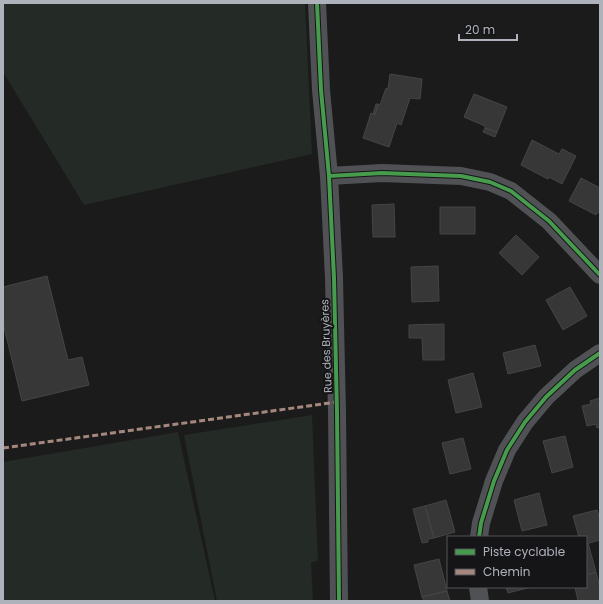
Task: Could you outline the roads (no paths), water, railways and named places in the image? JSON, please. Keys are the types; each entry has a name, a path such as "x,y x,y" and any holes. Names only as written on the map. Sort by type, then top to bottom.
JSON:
{"street":[{"name":"Rue des Bruyères","path":"317,3 321,90 329,176 334,278 338,413 339,601"},
{"path":"329,176 382,173 461,176 490,182 511,191 549,221 600,275"},
{"path":"479,536 481,523 494,481 507,450 525,422 546,397 575,370 600,352"},
{"path":"478,588 480,601"}]}
